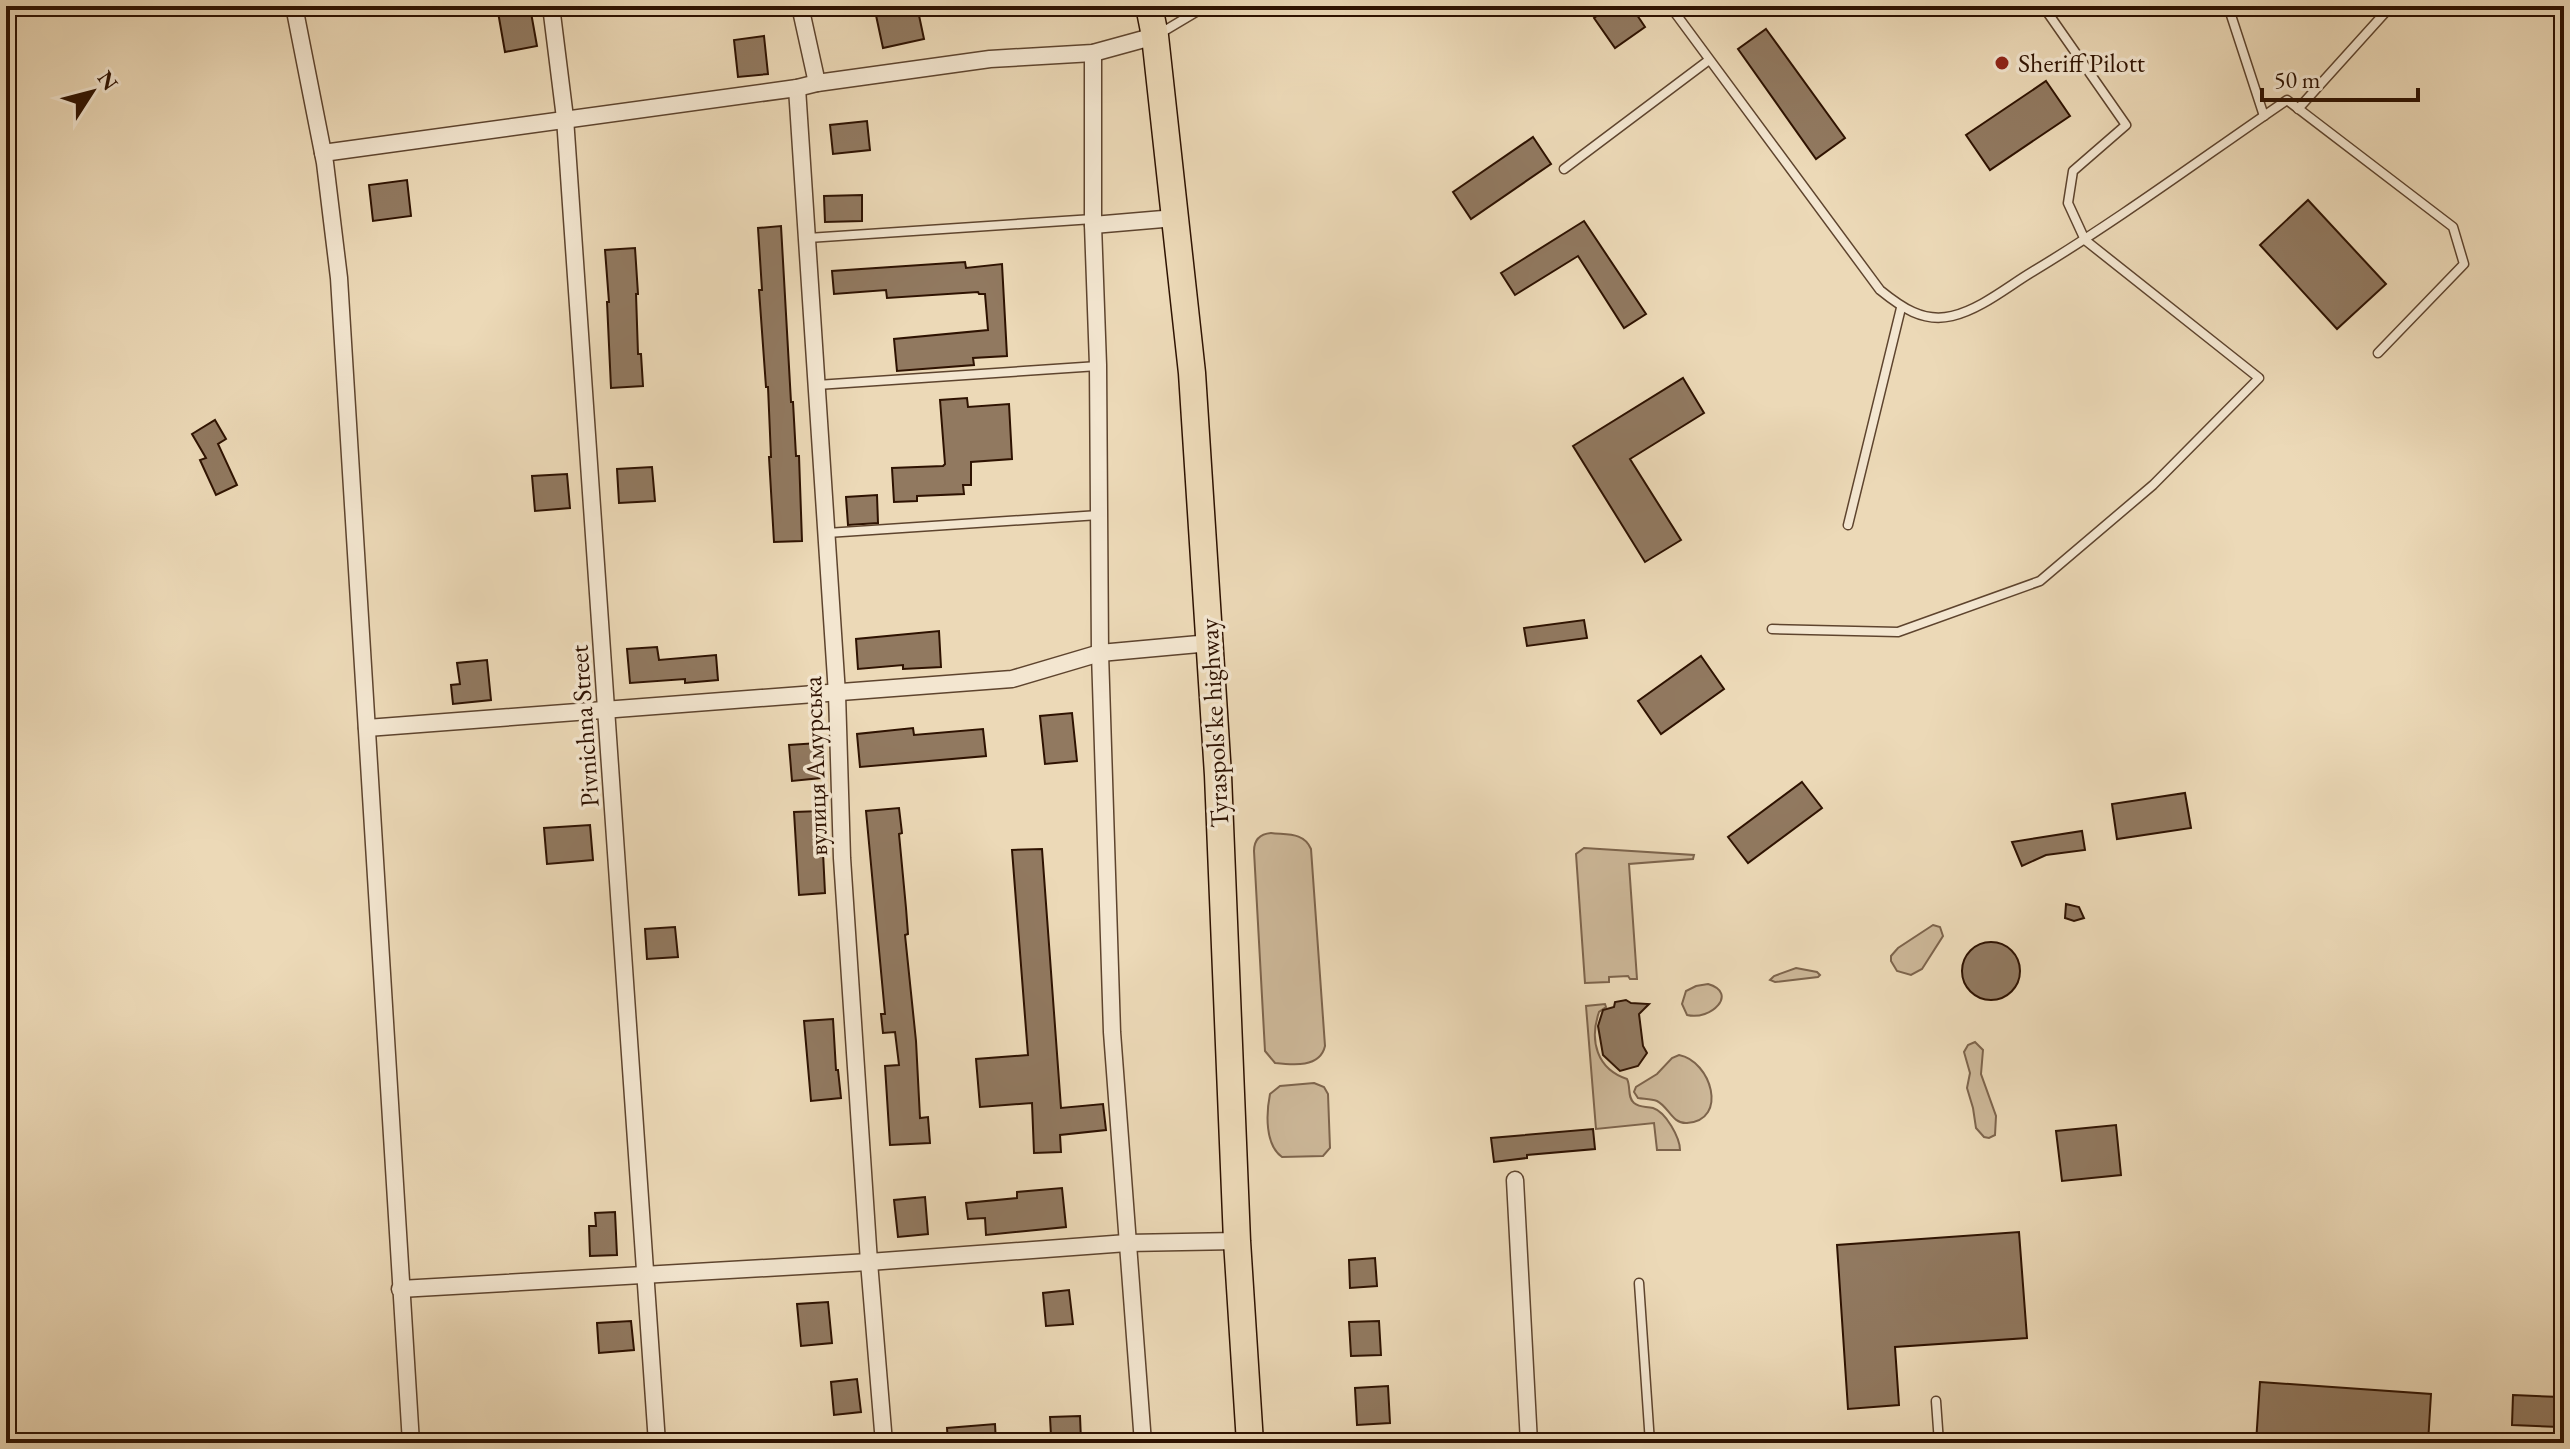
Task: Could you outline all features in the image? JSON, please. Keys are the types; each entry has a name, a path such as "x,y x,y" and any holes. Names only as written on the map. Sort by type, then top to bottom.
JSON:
{"main road":[{"name":"Tyraspols'ke highway","path":"1149,6 1155,36 1192,373 1218,775 1237,1241 1250,1443"}],"street":[{"path":"298,6 323,153 339,278 411,1443"},
{"name":"Pivnichna Street","path":"551,6 565,118 657,1443"},
{"path":"800,6 817,83"},
{"path":"323,153 990,59 1093,53 1155,36"},
{"path":"1093,53 1100,653 1112,1032 1143,1443"},
{"name":"вулиця Амурська","path":"797,88 837,694 842,858 884,1443"},
{"path":"1093,222 1175,218"},
{"path":"367,728 1012,679 1100,653 1210,643"},
{"path":"1515,1180 1529,1443"},
{"path":"400,1289 869,1262 1127,1243 1237,1241"}],"lane":[{"path":"1155,36 1206,6"},
{"path":"1670,6 1880,290 1901,308 1927,317 1950,317 1972,309 2085,240 2287,100 2453,227 2464,264 2378,353"},
{"path":"1772,629 1898,632 2040,581 2153,485 2259,378 2085,240 2068,203 2073,171 2126,125 2043,6"},
{"path":"2228,6 2264,116"},
{"path":"2298,109 2391,6"},
{"path":"1564,169 1709,60"},
{"path":"808,238 1093,222"},
{"path":"1848,525 1901,308"},
{"path":"817,385 1098,365"},
{"path":"827,533 1100,514"},
{"path":"1639,1283 1650,1443"},
{"path":"1936,1401 1939,1443"}],"shaded area":[{"path":"1271,833 1299,837 1311,849 1325,1046 1318,1058 1305,1064 1275,1063 1265,1051 1254,851 1258,838"},
{"path":"1584,848 1694,855 1693,859 1629,864 1637,979 1609,977 1609,982 1585,983 1576,854"},
{"path":"1933,925 1940,927 1943,936 1922,969 1911,975 1897,971 1891,956"},
{"path":"1796,968 1820,975 1775,982 1770,980 1774,976"},
{"path":"1708,984 1721,993 1718,1005 1705,1014 1687,1015 1682,1004 1686,991"},
{"path":"1605,1004 1606,1007 1599,1012 1595,1033 1602,1061 1627,1079 1634,1103 1658,1110 1663,1115 1675,1132 1680,1150 1657,1150 1654,1123 1596,1129 1586,1006"},
{"path":"1975,1042 1983,1050 1981,1074 1996,1116 1995,1135 1989,1138 1976,1128 1967,1088 1970,1073 1964,1052 1968,1045"},
{"path":"1679,1055 1700,1068 1711,1090 1708,1112 1700,1119 1687,1123 1678,1121 1657,1101 1638,1098 1634,1092 1636,1087"},
{"path":"1314,1083 1324,1087 1328,1094 1330,1148 1323,1156 1282,1157 1276,1152 1270,1137 1270,1094 1280,1086"}],"building":[{"path":"874,6 917,6 924,39 883,48"},
{"path":"1610,6 1631,6 1645,27 1615,48 1594,18"},
{"path":"530,7 537,46 505,52 498,12"},
{"path":"1766,29 1845,138 1816,159 1738,49"},
{"path":"764,36 768,74 738,77 734,40"},
{"path":"2046,81 2070,116 1990,170 1966,135"},
{"path":"867,121 870,150 833,154 830,125"},
{"path":"1533,137 1551,164 1471,219 1453,192"},
{"path":"407,180 411,216 373,221 369,185"},
{"path":"862,195 862,221 825,222 824,196"},
{"path":"2308,200 2386,284 2337,329 2260,245"},
{"path":"1584,221 1646,314 1624,328 1578,256 1515,295 1501,273"},
{"path":"781,226 791,402 796,456 799,456 802,541 774,542 758,228"},
{"path":"635,248 638,354 641,354 643,386 611,388 605,250"},
{"path":"965,262 966,268 1002,264 1007,356 973,358 974,365 897,371 894,339 988,330 985,294 887,298 886,290 834,294 832,271"},
{"path":"1683,378 1704,413 1630,459 1681,540 1645,562 1573,446"},
{"path":"967,398 968,407 1009,404 1012,459 971,462 971,485 963,485 964,494 917,496 917,501 894,502 892,468 943,466 940,400"},
{"path":"215,420 226,439 218,444 237,485 216,495 200,460 206,458 192,434"},
{"path":"652,467 655,501 619,503 617,469"},
{"path":"567,474 570,508 535,511 532,476"},
{"path":"877,495 878,523 848,525 846,497"},
{"path":"1584,620 1587,638 1527,646 1524,628"},
{"path":"939,631 941,667 903,669 903,665 858,669 856,639"},
{"path":"657,647 659,660 716,655 718,680 630,683 627,649"},
{"path":"1701,656 1724,689 1661,734 1638,701"},
{"path":"487,660 491,700 453,704 451,685 460,684 457,663"},
{"path":"1072,713 1077,761 1045,764 1040,716"},
{"path":"913,728 914,735 983,729 986,756 860,767 857,734"},
{"path":"818,743 821,778 792,781 789,745"},
{"path":"1802,782 1822,808 1748,863 1728,837"},
{"path":"2185,793 2191,828 2117,839 2112,804"},
{"path":"899,808 908,934 905,935 920,1118 928,1117 930,1143 890,1145 885,1066 899,1065 895,1032 883,1033 881,1014 885,1014 866,811"},
{"path":"821,811 825,893 799,895 794,812"},
{"path":"590,825 593,860 547,864 544,828"},
{"path":"2082,831 2085,850 2046,855 2022,866 2012,842"},
{"path":"1042,849 1061,1108 1103,1104 1106,1130 1060,1135 1061,1152 1034,1153 1032,1103 980,1107 976,1059 1028,1055 1012,850"},
{"path":"2066,904 2079,907 2084,918 2074,921 2065,918"},
{"path":"675,927 678,957 647,959 645,929"},
{"path":"1991,942 2012,950 2020,971 2012,992 1991,1000 1970,992 1962,971 1970,950"},
{"path":"1626,1000 1649,1004 1639,1014 1643,1046 1647,1053 1638,1066 1620,1071 1603,1055 1598,1026 1603,1010 1614,1007 1615,1002"},
{"path":"833,1019 841,1098 811,1101 804,1021"},
{"path":"2116,1125 2121,1175 2062,1181 2056,1131"},
{"path":"1593,1129 1595,1149 1527,1155 1527,1158 1494,1162 1491,1138"},
{"path":"1062,1188 1066,1227 986,1235 985,1218 968,1219 966,1203 1017,1198 1017,1192"},
{"path":"925,1197 928,1234 898,1237 894,1200"},
{"path":"615,1212 617,1255 590,1256 589,1226 596,1226 595,1213"},
{"path":"2019,1232 2027,1338 1895,1347 1899,1405 1848,1409 1837,1245"},
{"path":"1375,1258 1377,1286 1350,1288 1349,1260"},
{"path":"1069,1290 1073,1324 1046,1326 1043,1293"},
{"path":"828,1302 832,1343 801,1346 797,1304"},
{"path":"631,1321 634,1350 599,1353 597,1323"},
{"path":"1379,1321 1381,1355 1351,1356 1349,1322"},
{"path":"857,1379 861,1412 834,1415 831,1382"},
{"path":"2260,1382 2431,1394 2428,1443 2256,1443"},
{"path":"1388,1386 1390,1423 1357,1425 1355,1388"},
{"path":"2513,1395 2560,1397 2559,1427 2512,1425"},
{"path":"1080,1416 1081,1440 1061,1442 1061,1435 1051,1436 1050,1417"},
{"path":"995,1424 996,1443 948,1443 947,1428"}],"place":[{"name":"Sheriff Pilott","path":"2002,63"}]}
